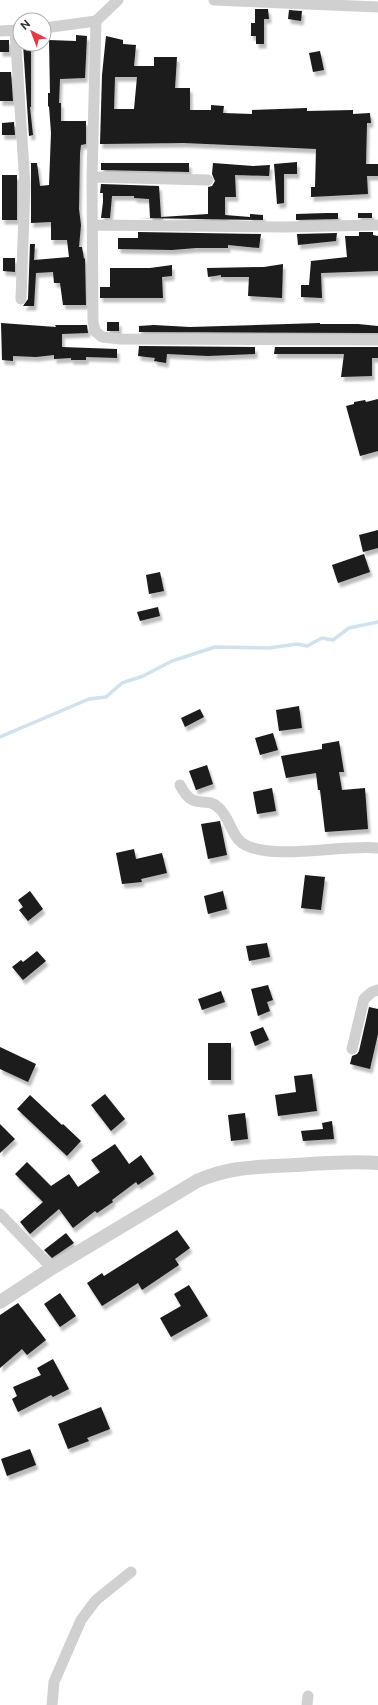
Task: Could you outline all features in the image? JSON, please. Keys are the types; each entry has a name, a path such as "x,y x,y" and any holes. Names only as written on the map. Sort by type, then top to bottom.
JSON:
{"street":[{"path":"52,27 96,21 118,0"},
{"path":"214,0 271,1 378,7"},
{"path":"96,21 92,177 93,321 95,332 102,337 120,339 378,340"},
{"path":"0,31 12,30"},
{"path":"18,52 25,185 21,299"},
{"path":"92,177 208,180"},
{"path":"93,225 286,227 378,225"},
{"path":"180,785 186,795 194,801 218,806 223,812 237,839 253,849 276,851 378,848"},
{"path":"352,1049 364,999 372,992 378,990"},
{"path":"0,1302 52,1268 197,1180 217,1172 239,1168 344,1162 378,1163"},
{"path":"0,1214 52,1268"},
{"path":"52,1705 55,1678 81,1620 96,1600 131,1572"}],"building":[{"path":"255,9 268,9 269,19 264,19 264,44 256,44 256,36 251,36 251,23 255,23"},
{"path":"289,10 302,11 301,21 288,19"},
{"path":"76,35 87,36 85,78 60,79 59,103 61,103 61,121 86,121 86,144 81,145 80,153 79,209 81,225 79,247 82,247 84,259 85,258 86,305 63,305 60,283 54,283 53,272 36,273 34,306 23,306 28,299 30,244 35,244 34,260 69,257 67,240 51,240 51,222 31,223 31,163 37,163 40,186 49,185 51,133 49,106 48,107 48,93 50,93 49,52 52,52 52,40 76,41"},
{"path":"106,36 123,40 123,44 136,45 134,66 154,66 154,57 177,57 175,88 190,88 190,110 211,110 211,105 224,106 223,113 252,114 252,110 307,108 307,111 353,110 353,114 370,113 371,123 367,123 366,164 378,164 378,176 367,176 368,194 311,197 311,187 315,187 316,149 184,143 100,144 102,75","holes":["115,77 137,77 134,109 114,109"]},
{"path":"0,40 9,40 9,52 0,52"},
{"path":"320,51 324,70 313,72 309,53"},
{"path":"24,52 31,52 30,107 33,135 29,136"},
{"path":"0,72 11,72 13,101 0,101"},
{"path":"14,122 15,135 2,135 2,123"},
{"path":"297,162 297,174 284,174 284,203 277,204 274,164"},
{"path":"101,163 189,163 189,172 101,170"},
{"path":"213,163 253,166 270,165 269,176 235,175 236,197 225,197 225,215 250,217 250,214 263,215 263,220 139,218 150,218 149,199 134,198 134,196 112,196 110,218 101,218 103,193 100,193 101,184 159,186 161,217 208,214 208,187 212,186 215,181 212,174"},
{"path":"2,175 17,175 17,220 2,220"},
{"path":"338,213 338,219 296,220 296,214"},
{"path":"358,213 372,213 372,218 358,218"},
{"path":"138,232 261,234 259,248 228,245 228,248 172,250 118,249 118,238 138,238"},
{"path":"359,232 373,232 373,235 378,236 378,271 321,273 322,298 301,297 301,285 309,285 311,261 347,257 345,236 359,236"},
{"path":"337,233 336,241 298,245 297,234"},
{"path":"3,258 15,258 15,272 3,271"},
{"path":"283,264 282,298 248,296 249,277 221,277 221,275 208,277 207,268 264,267"},
{"path":"172,265 172,276 162,277 163,298 100,298 100,287 110,287 110,268 150,268"},
{"path":"107,322 119,322 119,331 107,331"},
{"path":"1,323 56,327 55,325 87,325 88,333 62,334 62,347 117,349 117,358 86,357 86,360 71,360 71,358 54,359 54,355 36,357 13,356 13,361 2,360"},
{"path":"320,323 378,326 378,333 139,332 139,326 154,325 190,327"},
{"path":"139,346 255,347 255,354 208,356 167,354 166,363 154,361 155,358 138,356"},
{"path":"275,347 378,347 378,358 372,358 372,376 341,377 344,354 274,354"},
{"path":"378,399 378,451 360,456 346,406 354,404 354,402 365,400 366,402"},
{"path":"378,530 378,548 363,552 359,535"},
{"path":"364,554 370,572 338,583 332,565"},
{"path":"160,572 164,591 149,594 146,575"},
{"path":"158,607 160,616 140,621 137,612"},
{"path":"299,706 302,728 279,731 276,710"},
{"path":"200,709 204,717 185,727 181,718"},
{"path":"273,733 278,750 260,755 255,738"},
{"path":"339,741 344,772 339,772 342,790 365,788 368,829 325,832 320,790 318,790 316,773 286,778 281,756 322,749 322,744"},
{"path":"207,765 213,784 196,790 189,771"},
{"path":"272,788 276,811 257,814 253,792"},
{"path":"220,821 227,855 208,859 201,824"},
{"path":"134,849 136,859 162,853 167,873 141,879 142,882 122,884 116,853"},
{"path":"305,875 325,877 321,910 301,908"},
{"path":"30,891 43,909 28,921 19,910 23,907 18,900"},
{"path":"223,891 227,909 208,914 204,896"},
{"path":"267,943 270,957 249,961 246,946"},
{"path":"37,951 46,961 23,980 12,967 21,960 23,962"},
{"path":"268,985 273,1000 267,1002 270,1011 258,1016 251,989"},
{"path":"221,991 225,1002 202,1010 198,999"},
{"path":"369,1007 378,1009 378,1034 370,1069 350,1064 352,1056 357,1054 359,1051"},
{"path":"263,1027 269,1040 255,1046 250,1032"},
{"path":"208,1043 231,1043 231,1080 208,1080"},
{"path":"0,1047 36,1064 28,1082 0,1069"},
{"path":"312,1074 317,1111 278,1116 275,1095 296,1092 294,1076"},
{"path":"105,1094 125,1119 111,1131 91,1105"},
{"path":"30,1095 81,1141 67,1156 17,1109"},
{"path":"245,1113 248,1139 231,1141 228,1115"},
{"path":"332,1121 334,1139 303,1141 301,1131 323,1129 322,1123"},
{"path":"0,1124 15,1139 0,1153"},
{"path":"115,1144 129,1164 141,1155 154,1174 138,1185 136,1182 112,1200 113,1202 97,1213 95,1211 73,1228 59,1209 30,1234 20,1222 43,1202 15,1174 27,1162 51,1186 69,1174 78,1187 100,1172 91,1160"},
{"path":"177,1230 190,1248 175,1259 179,1265 142,1290 138,1283 102,1306 87,1283 102,1273 104,1276"},
{"path":"66,1233 74,1243 52,1258 44,1250"},
{"path":"189,1285 208,1316 171,1337 160,1318 181,1306 174,1294"},
{"path":"60,1293 76,1316 60,1327 44,1304"},
{"path":"18,1303 46,1340 27,1355 22,1349 0,1368 0,1315"},
{"path":"53,1359 69,1389 53,1397 51,1395 18,1412 12,1399 17,1396 13,1387 41,1375 37,1368"},
{"path":"101,1407 110,1429 87,1438 89,1441 68,1449 58,1424"},
{"path":"30,1449 36,1465 7,1476 1,1459"}],"waterway":[{"path":"0,737 89,699 106,697 122,683 143,676 172,661 215,647 269,648 297,644 307,646 322,638 333,640 349,628 378,622"}]}
